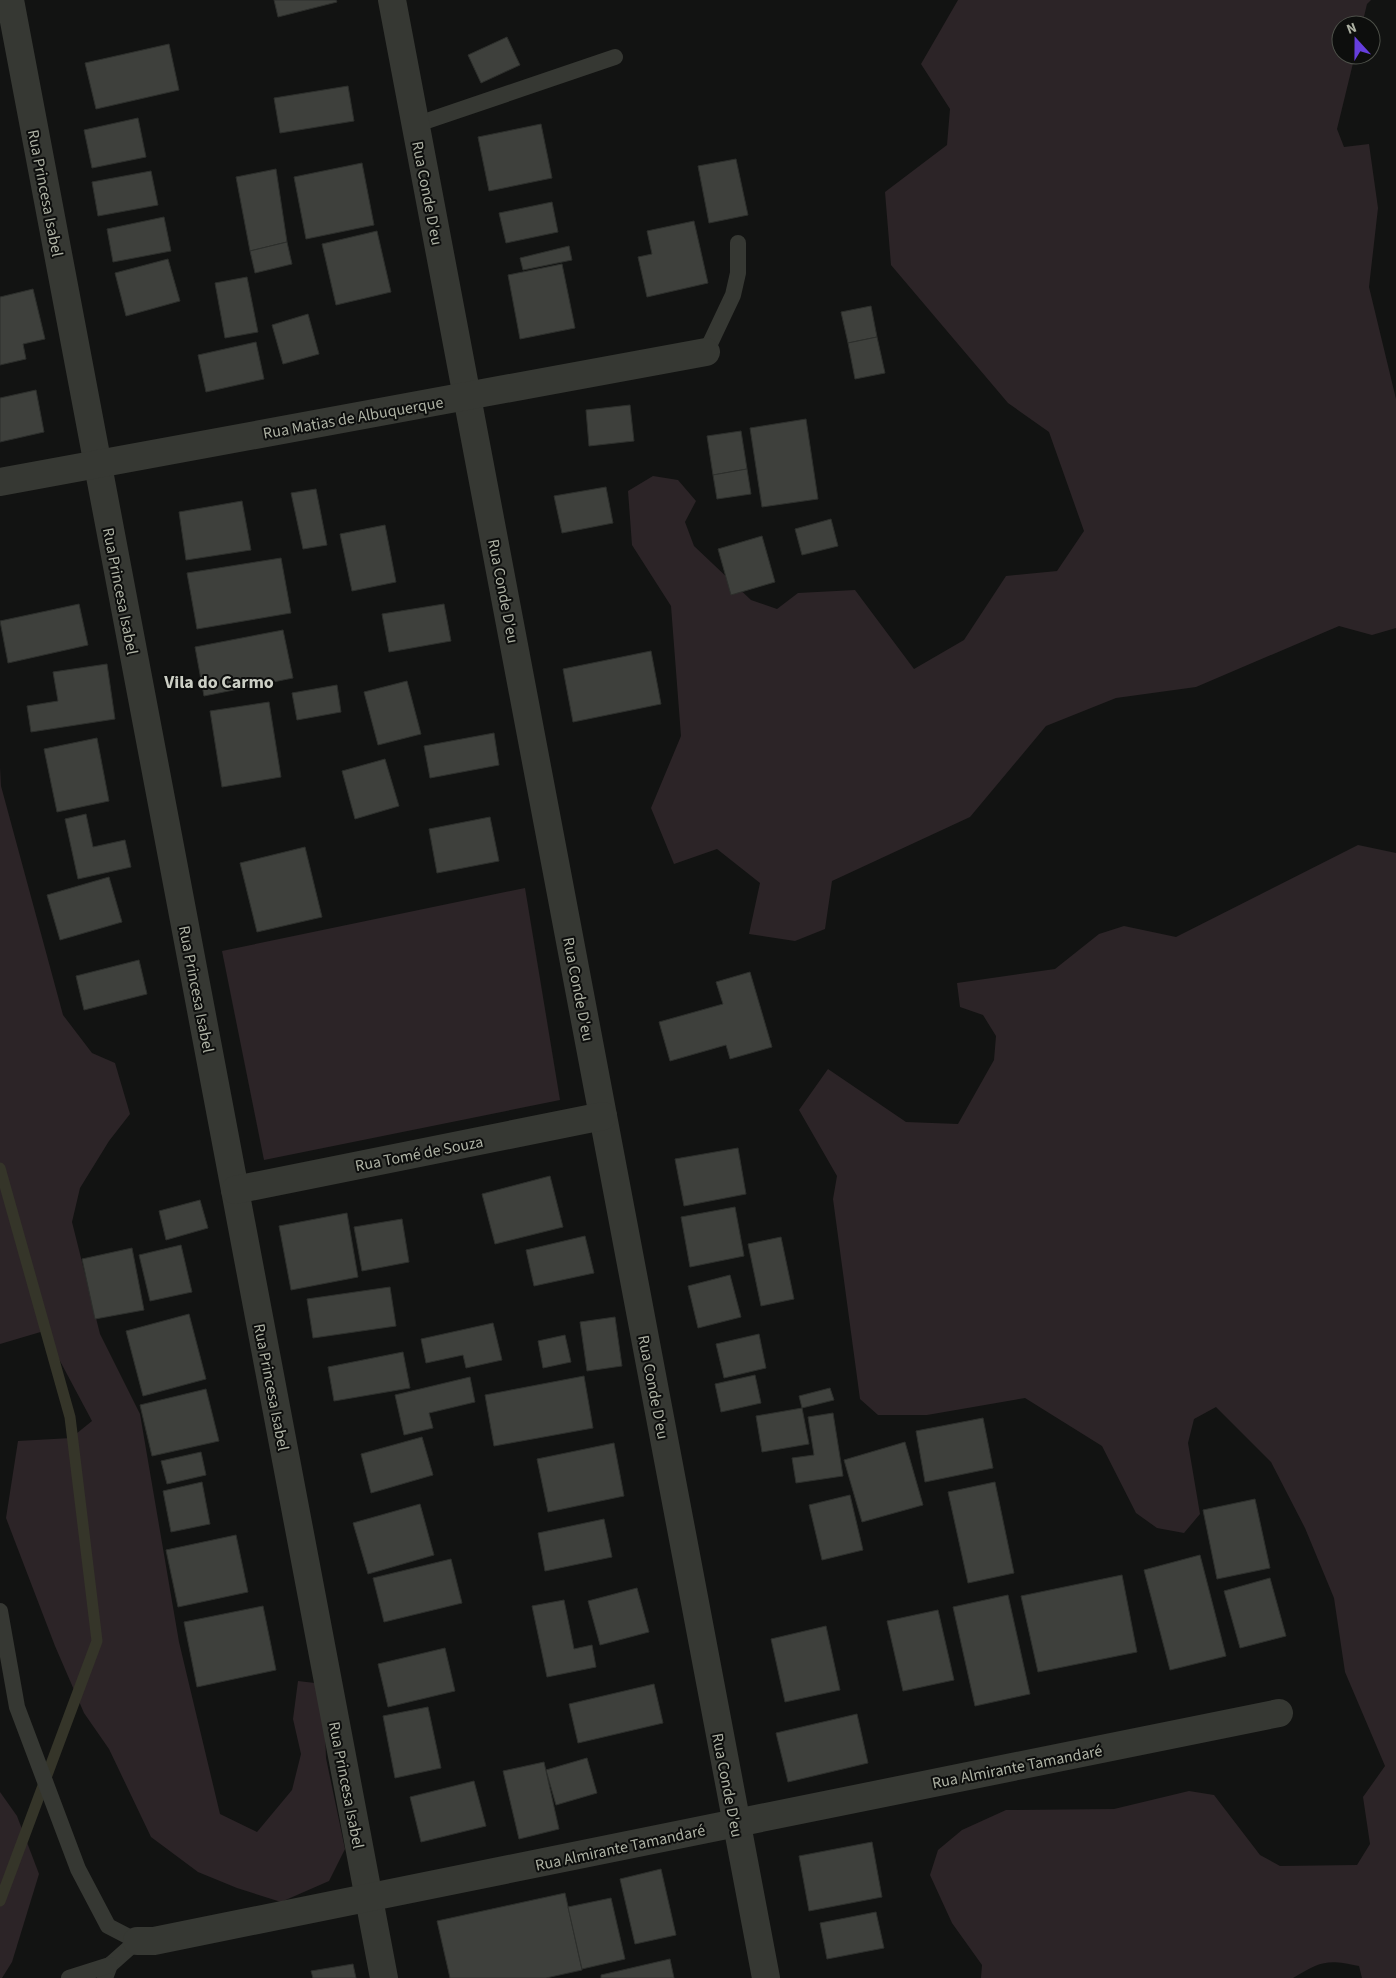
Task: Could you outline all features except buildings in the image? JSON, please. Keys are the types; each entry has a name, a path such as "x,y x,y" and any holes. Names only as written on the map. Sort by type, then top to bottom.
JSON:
{"street":[{"name":"Rua Princesa Isabel","path":"10,0 384,1978"},
{"name":"Rua Conde D'eu","path":"392,0 766,1978"},
{"name":"Rua Matias de Albuquerque","path":"0,482 706,352"},
{"name":"Rua Tomé de Souza","path":"235,1190 603,1116"},
{"name":"Rua Almirante Tamandaré","path":"137,1941 154,1941 1279,1713"}],"lane":[{"path":"415,125 615,57"},
{"path":"706,352 733,295 738,273 738,243"},
{"path":"0,1611 17,1707 78,1868 108,1926 137,1941 107,1972 70,1978"}],"shaded area":[{"path":"958,0 1371,0 1367,4 1364,15 1331,15 1331,65 1353,65 1337,129 1344,147 1369,144 1378,208 1369,287 1396,399 1396,628 1372,635 1339,626 1196,687 1116,698 1046,726 970,817 832,881 825,929 795,941 749,934 760,883 717,849 674,864 651,808 681,736 671,606 632,545 628,491 653,476 678,480 696,501 685,522 694,546 751,600 777,609 798,593 855,590 914,669 964,640 1006,576 1057,571 1084,531 1049,432 1008,403 891,265 885,192 947,145 950,109 921,64"},
{"path":"0,767 1,786 63,1015 92,1053 115,1063 130,1114 109,1141 80,1188 72,1222 100,1334 140,1414 179,1642 220,1814 257,1832 292,1790 301,1754 293,1719 298,1681 315,1683 324,1703 326,1758 345,1849 329,1881 281,1902 237,1888 198,1872 151,1837 109,1749 84,1713 55,1646 6,1518 18,1441 71,1438 92,1421 44,1331 0,1344"},
{"path":"1358,845 1396,853 1396,1978 1362,1978 1359,1966 1331,1962 1318,1965 1293,1978 981,1978 982,1965 952,1923 930,1875 938,1850 962,1830 1006,1810 1114,1809 1189,1791 1214,1795 1260,1855 1280,1866 1357,1865 1370,1844 1363,1797 1385,1766 1345,1672 1334,1598 1305,1528 1271,1462 1216,1407 1194,1419 1188,1443 1200,1514 1184,1533 1157,1528 1136,1513 1102,1446 1025,1398 927,1415 878,1415 860,1399 833,1199 837,1176 799,1110 828,1069 906,1122 958,1124 994,1060 996,1036 983,1015 960,1007 957,983 1055,969 1099,934 1124,926 1176,937"},
{"path":"525,888 560,1100 264,1160 222,951"},
{"path":"0,1792 17,1816 39,1874 12,1962 2,1978 0,1978"}],"waterway":[{"path":"0,1168 70,1417 97,1641 0,1901"}],"district":[{"name":"Vila do Carmo","path":"219,682"}]}
